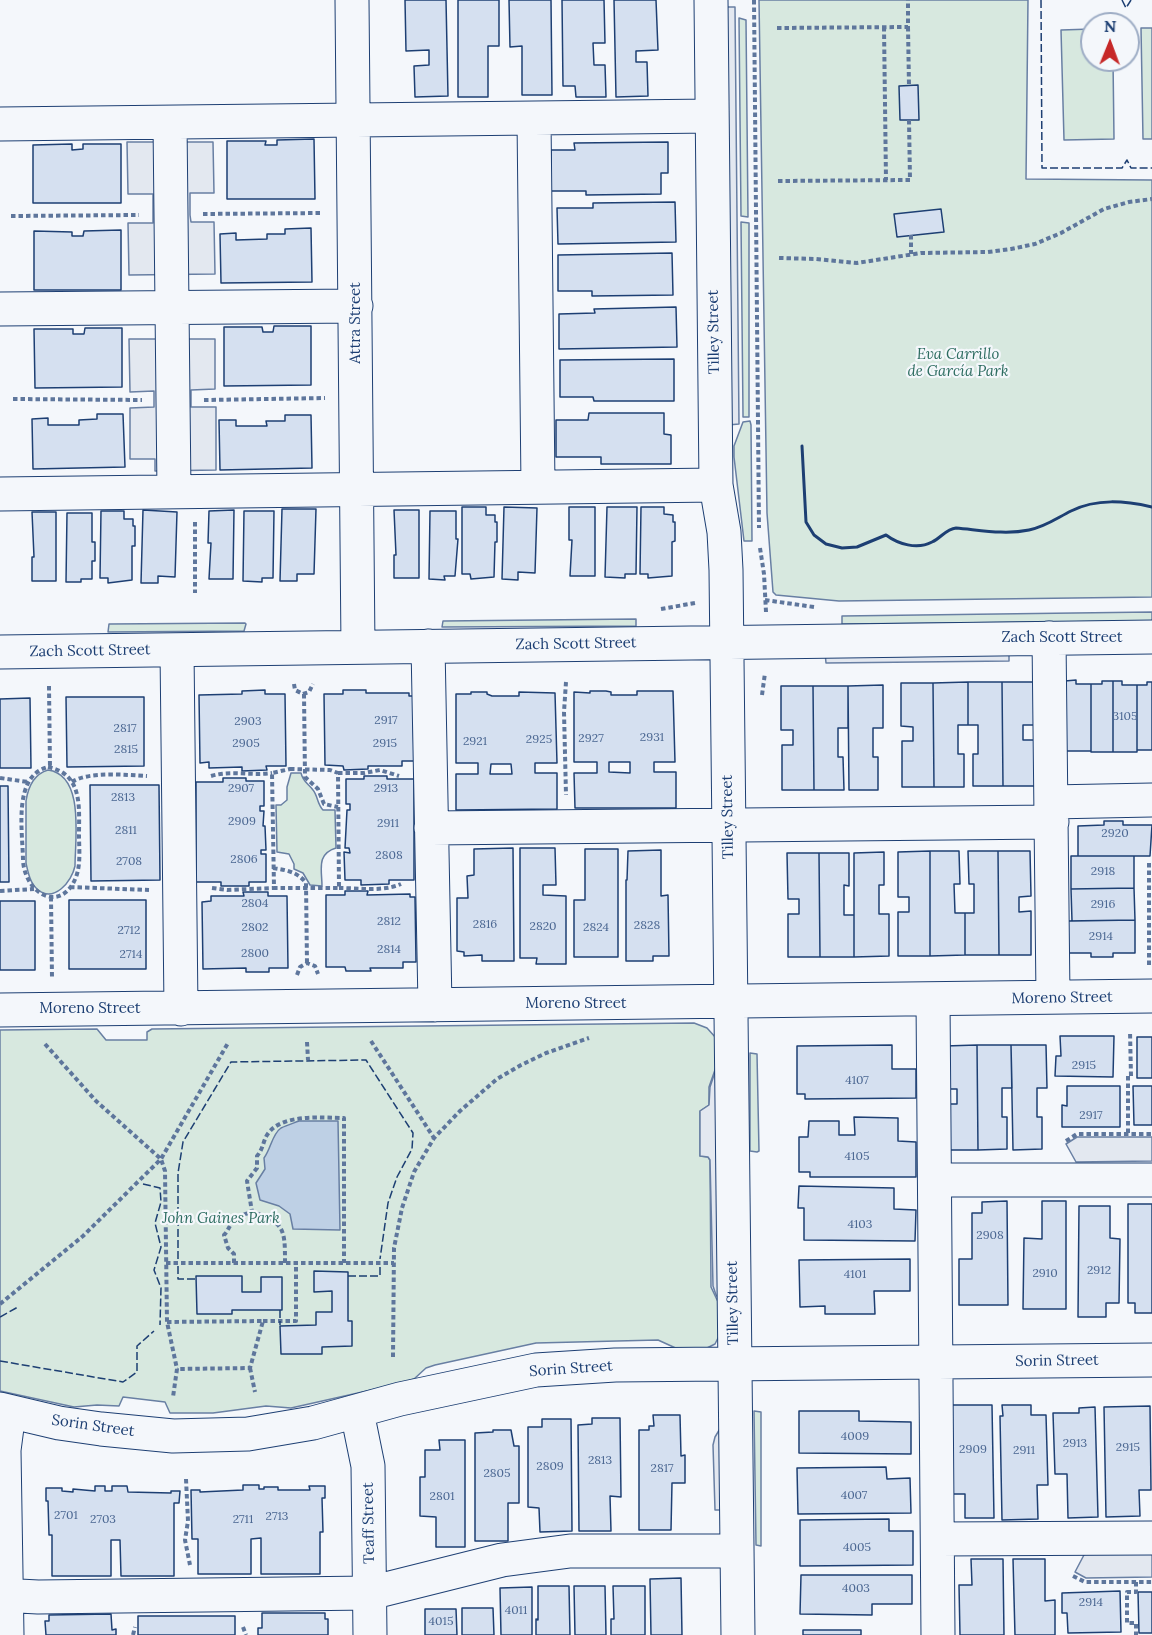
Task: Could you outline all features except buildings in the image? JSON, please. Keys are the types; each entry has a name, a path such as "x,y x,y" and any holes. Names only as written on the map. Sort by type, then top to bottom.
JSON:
{"street":[{"name":"Attra Street","path":"352,0 358,647"},
{"name":"Tilley Street","path":"711,0 716,485 724,532 727,642 738,1635"},
{"path":"0,124 712,116"},
{"path":"534,119 538,487"},
{"path":"170,123 174,492"},
{"path":"0,309 356,306"},
{"path":"0,494 716,485"},
{"path":"1049,638 1053,998"},
{"name":"Zach Scott Street","path":"0,652 1152,638"},
{"path":"428,646 435,1005"},
{"path":"177,650 182,1009"},
{"path":"431,828 728,827 1051,812 1152,800"},
{"name":"Moreno Street","path":"0,1010 1053,998 1150,981"},
{"path":"933,1000 938,1635"},
{"path":"936,1180 1152,1180"},
{"name":"Sorin Street","path":"5,1411 59,1423 173,1436 248,1434 313,1423 444,1388 536,1370 615,1365 1152,1360"},
{"path":"5,1411 3,1596 7,1635"},
{"name":"Teaff Street","path":"357,1412 368,1466 370,1635"},
{"path":"938,1539 1152,1538"},
{"path":"3,1596 370,1593 502,1560 570,1551 737,1551"}],"path":[{"path":"754,0 759,527 766,618"},
{"path":"908,0 909,86"},
{"path":"884,27 886,180"},
{"path":"777,28 908,27"},
{"path":"778,182 910,180 909,120"},
{"path":"779,258 816,258 857,263 911,255 988,252 1023,246 1061,233 1104,209 1152,199"},
{"path":"201,214 322,213"},
{"path":"11,216 141,215"},
{"path":"911,235 911,255"},
{"path":"202,400 325,398"},
{"path":"14,399 143,400"},
{"path":"195,593 195,520 206,517 207,491"},
{"path":"755,600 791,604"},
{"path":"559,827 566,798 566,682"},
{"path":"294,684 295,690 304,694 309,692 313,684"},
{"path":"49,686 50,768"},
{"path":"304,694 306,780 318,789 322,802 328,806 338,807"},
{"path":"50,768 63,772 72,782 78,802 79,858 76,877 69,887 51,897 44,896 34,889 26,877 23,861 22,798 28,782 40,769 50,768"},
{"path":"72,782 78,778 97,775 199,778 233,772 252,775 290,770 364,773 380,770 400,776 430,777"},
{"path":"272,773 274,888"},
{"path":"338,773 339,888"},
{"path":"0,778 28,782"},
{"path":"1150,981 1149,863 1152,863"},
{"path":"273,868 299,875 306,883 307,963"},
{"path":"69,887 180,888 201,885 227,890 381,888 410,882 432,881"},
{"path":"0,891 34,889"},
{"path":"51,897 52,978"},
{"path":"307,963 315,966 318,976"},
{"path":"297,976 300,967 307,963"},
{"path":"1128,1133 1128,1076 1131,1076 1130,1031"},
{"path":"393,1358 394,1248 402,1208 414,1172 434,1138 497,1078 546,1053 580,1042 585,1038 597,1038"},
{"path":"371,1041 434,1138"},
{"path":"307,1042 308,1060"},
{"path":"0,1304 82,1236 161,1159 228,1043"},
{"path":"45,1044 96,1101 161,1159 165,1171 167,1322 177,1369 173,1397"},
{"path":"252,1212 246,1181 257,1168 257,1156 275,1126 299,1118 344,1118 345,1263"},
{"path":"1066,1141 1077,1134 1152,1134"},
{"path":"234,1263 234,1254 228,1248 224,1235 231,1223 240,1216 252,1212 270,1218 281,1226 285,1244 285,1263"},
{"path":"166,1263 394,1263"},
{"path":"167,1322 296,1321 296,1263"},
{"path":"255,1392 249,1368 263,1321"},
{"path":"177,1369 249,1368"},
{"path":"186,1479 188,1521 185,1540 194,1595"},
{"path":"1073,1576 1085,1582 1152,1582"},
{"path":"1136,1582 1136,1592 1127,1592 1127,1623 1136,1623 1136,1635"}],"green space":[{"name":"Eva Carrillo de García Park","path":"759,0 1028,0 1026,179 1152,180 1152,597 839,601 776,595 773,592 767,513"},
{"path":"739,18 746,20 748,217 741,216"},
{"path":"1141,28 1152,28 1152,139 1143,139"},
{"path":"1080,29 1080,72 1113,72 1114,139 1064,140 1061,30"},
{"path":"741,222 749,223 749,417 743,417"},
{"path":"750,421 751,425 752,541 744,541 734,457 734,446 743,422"},
{"path":"1152,612 1152,621 842,624 842,616"},
{"path":"636,619 636,626 442,627 443,621"},
{"path":"109,624 246,624 244,631 108,632"},
{"path":"48,770 60,774 68,783 73,795 76,825 73,872 61,889 50,894 43,893 35,887 26,863 27,796 35,778"},
{"path":"291,773 301,773 315,792 323,810 335,810 336,848 325,854 323,858 322,886 310,885 303,873 294,869 289,854 277,852 276,805 281,805 287,800 287,787"},
{"name":"John Gaines Park","path":"694,1023 707,1028 716,1038 716,1067 709,1087 709,1105 700,1111 700,1156 708,1157 710,1160 711,1287 719,1304 719,1336 715,1344 707,1348 680,1350 658,1340 536,1343 435,1365 426,1368 414,1379 398,1384 291,1408 266,1406 213,1413 170,1413 165,1402 123,1397 119,1406 74,1407 0,1391 0,1030 97,1029 106,1040 147,1040 147,1032 152,1029"},
{"path":"750,1053 757,1054 759,1151 757,1152 750,1151"},
{"path":"754,1411 761,1412 761,1546 756,1545"}],"shaded area":[{"path":"725,7 735,7 739,424 728,425"},
{"path":"127,142 213,142 214,193 190,193 190,215 191,222 214,222 215,274 129,275 128,223 153,223 153,194 128,194"},
{"path":"129,339 215,339 215,389 191,390 191,407 216,407 216,470 155,471 155,459 130,459 130,408 154,407 154,391 130,392"},
{"path":"1009,649 1009,661 826,663 825,652"},
{"path":"716,1069 720,1300 713,1286 710,1160 708,1157 700,1156 700,1111 709,1105 710,1087"},
{"path":"1077,1137 1152,1137 1152,1161 1076,1162 1066,1144"},
{"path":"724,1422 727,1510 715,1510 713,1445"},
{"path":"1085,1553 1152,1553 1152,1577 1086,1578 1075,1572"}],"water":[{"path":"299,1121 338,1121 340,1230 293,1229 290,1214 279,1206 260,1200 256,1183 265,1169 264,1158 278,1131"}],"fence":[{"path":"1041,0 1042,168 1122,168 1127,160 1131,168 1152,168"},
{"path":"1122,0 1126,8 1131,0"},
{"path":"178,1259 178,1173 183,1142 231,1062 366,1060 413,1133 412,1149 397,1177 388,1203 380,1259"},
{"path":"143,1184 160,1188 161,1202 155,1223 161,1247 154,1270 161,1288 160,1325"},
{"path":"348,1276 380,1276 380,1265"},
{"path":"178,1266 178,1279 197,1279"},
{"path":"0,1317 18,1307"},
{"path":"280,1310 280,1325"},
{"path":"0,1361 123,1382 137,1372 137,1346 154,1331"}],"wall":[{"path":"802,446 806,522 814,535 826,544 842,548 857,547 886,535 902,543 920,546 956,528 1002,532 1035,529 1071,511 1101,502 1132,503 1152,507"}]}
